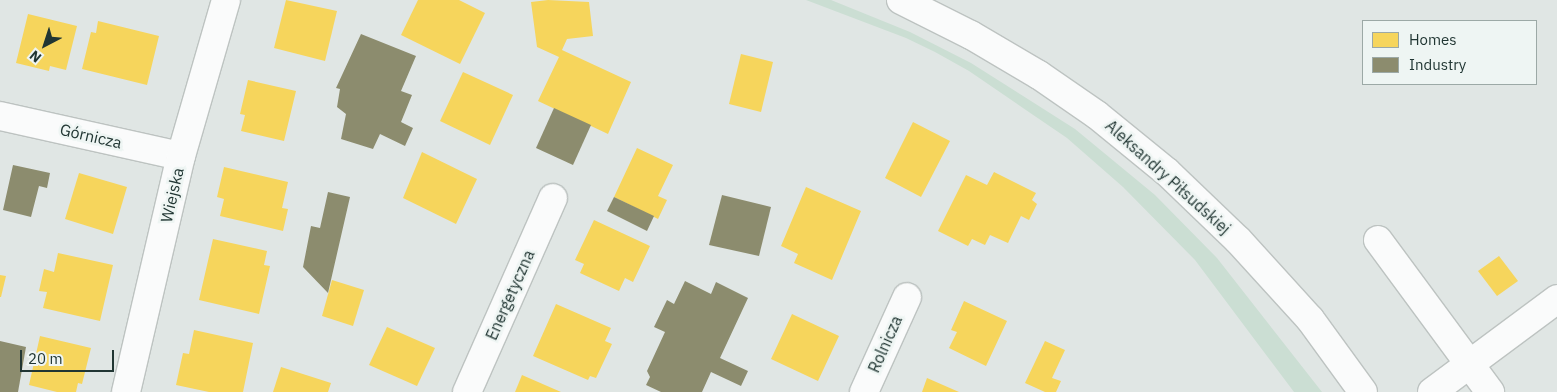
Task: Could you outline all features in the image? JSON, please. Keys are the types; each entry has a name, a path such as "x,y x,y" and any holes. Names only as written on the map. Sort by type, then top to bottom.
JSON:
{"street":[{"name":"Wiejska","path":"126,392 181,156 226,0"},
{"name":"Aleksandry Piłsudskiej","path":"901,0 971,35 1039,75 1097,115 1167,172 1238,240 1310,319 1363,392"},
{"name":"Górnicza","path":"0,116 181,156"},
{"name":"Energetyczna","path":"467,392 553,198"},
{"path":"1378,240 1490,392"},
{"name":"Rolnicza","path":"864,392 907,297"},
{"path":"1432,392 1557,300"}],"green space":[{"path":"806,0 831,0 910,32 971,63 1075,129 1155,195 1217,258 1322,392 1294,392 1195,260 1123,187 1067,138 969,71 935,52 906,38"}],"building: Homes":[{"path":"286,0 337,11 325,61 274,48"},
{"path":"418,0 459,0 485,13 460,64 401,35"},
{"path":"548,0 589,2 593,36 567,39 562,50 631,82 608,134 538,101 559,57 537,47 531,2"},
{"path":"28,14 77,26 66,70 50,66 49,71 16,63"},
{"path":"98,21 159,36 147,85 82,69 91,32 96,33"},
{"path":"741,54 773,62 761,112 729,104"},
{"path":"463,72 513,95 490,145 440,121"},
{"path":"248,80 296,91 284,141 241,131 245,115 240,114"},
{"path":"913,122 950,141 921,197 885,178"},
{"path":"637,148 673,165 658,196 667,200 658,219 614,197"},
{"path":"422,152 477,179 456,224 403,198"},
{"path":"224,167 288,182 282,208 288,209 283,231 220,216 224,199 217,197"},
{"path":"994,172 1036,193 1032,200 1037,204 1029,220 1021,216 1008,243 990,235 985,245 972,239 968,246 938,231 966,175 987,185"},
{"path":"79,173 127,187 113,234 65,219"},
{"path":"806,187 861,211 832,280 794,263 798,254 781,246"},
{"path":"594,220 650,246 633,282 625,278 619,291 580,273 584,264 575,260"},
{"path":"213,239 267,251 264,265 270,266 259,314 199,300"},
{"path":"58,253 113,265 100,321 43,308 47,292 39,291 44,269 54,272"},
{"path":"1499,256 1518,281 1497,296 1478,271"},
{"path":"0,275 6,276 1,297 0,297"},
{"path":"332,280 364,290 353,326 322,316"},
{"path":"964,301 1007,321 986,366 949,348 957,332 951,330"},
{"path":"556,304 611,328 605,341 612,344 596,378 590,376 588,380 533,356"},
{"path":"792,314 839,336 818,381 771,359"},
{"path":"387,327 435,348 417,386 369,365"},
{"path":"194,330 253,343 243,392 209,392 176,385 183,353 189,354"},
{"path":"40,336 91,348 82,384 78,383 76,392 57,392 29,385"},
{"path":"1045,341 1065,350 1052,378 1061,381 1056,392 1045,392 1025,383"},
{"path":"281,367 331,383 328,392 273,392"},
{"path":"522,375 561,392 515,392"},
{"path":"927,378 959,392 922,392"}],"building: Industry":[{"path":"361,34 416,56 401,91 412,95 401,122 413,128 405,146 380,134 373,149 341,139 346,114 337,107 340,89 336,88"},
{"path":"554,108 591,125 573,165 536,148"},
{"path":"13,165 50,173 47,188 39,186 31,217 3,210"},
{"path":"328,192 350,197 328,293 303,267 311,226 320,228"},
{"path":"722,195 771,207 759,256 709,245"},
{"path":"614,197 654,216 647,231 607,211"},
{"path":"685,281 711,294 716,282 748,298 720,358 748,371 741,386 711,372 702,392 661,392 646,385 650,377 647,371 665,332 654,327 667,300 674,304"},
{"path":"0,341 26,347 18,392 0,392"}]}
